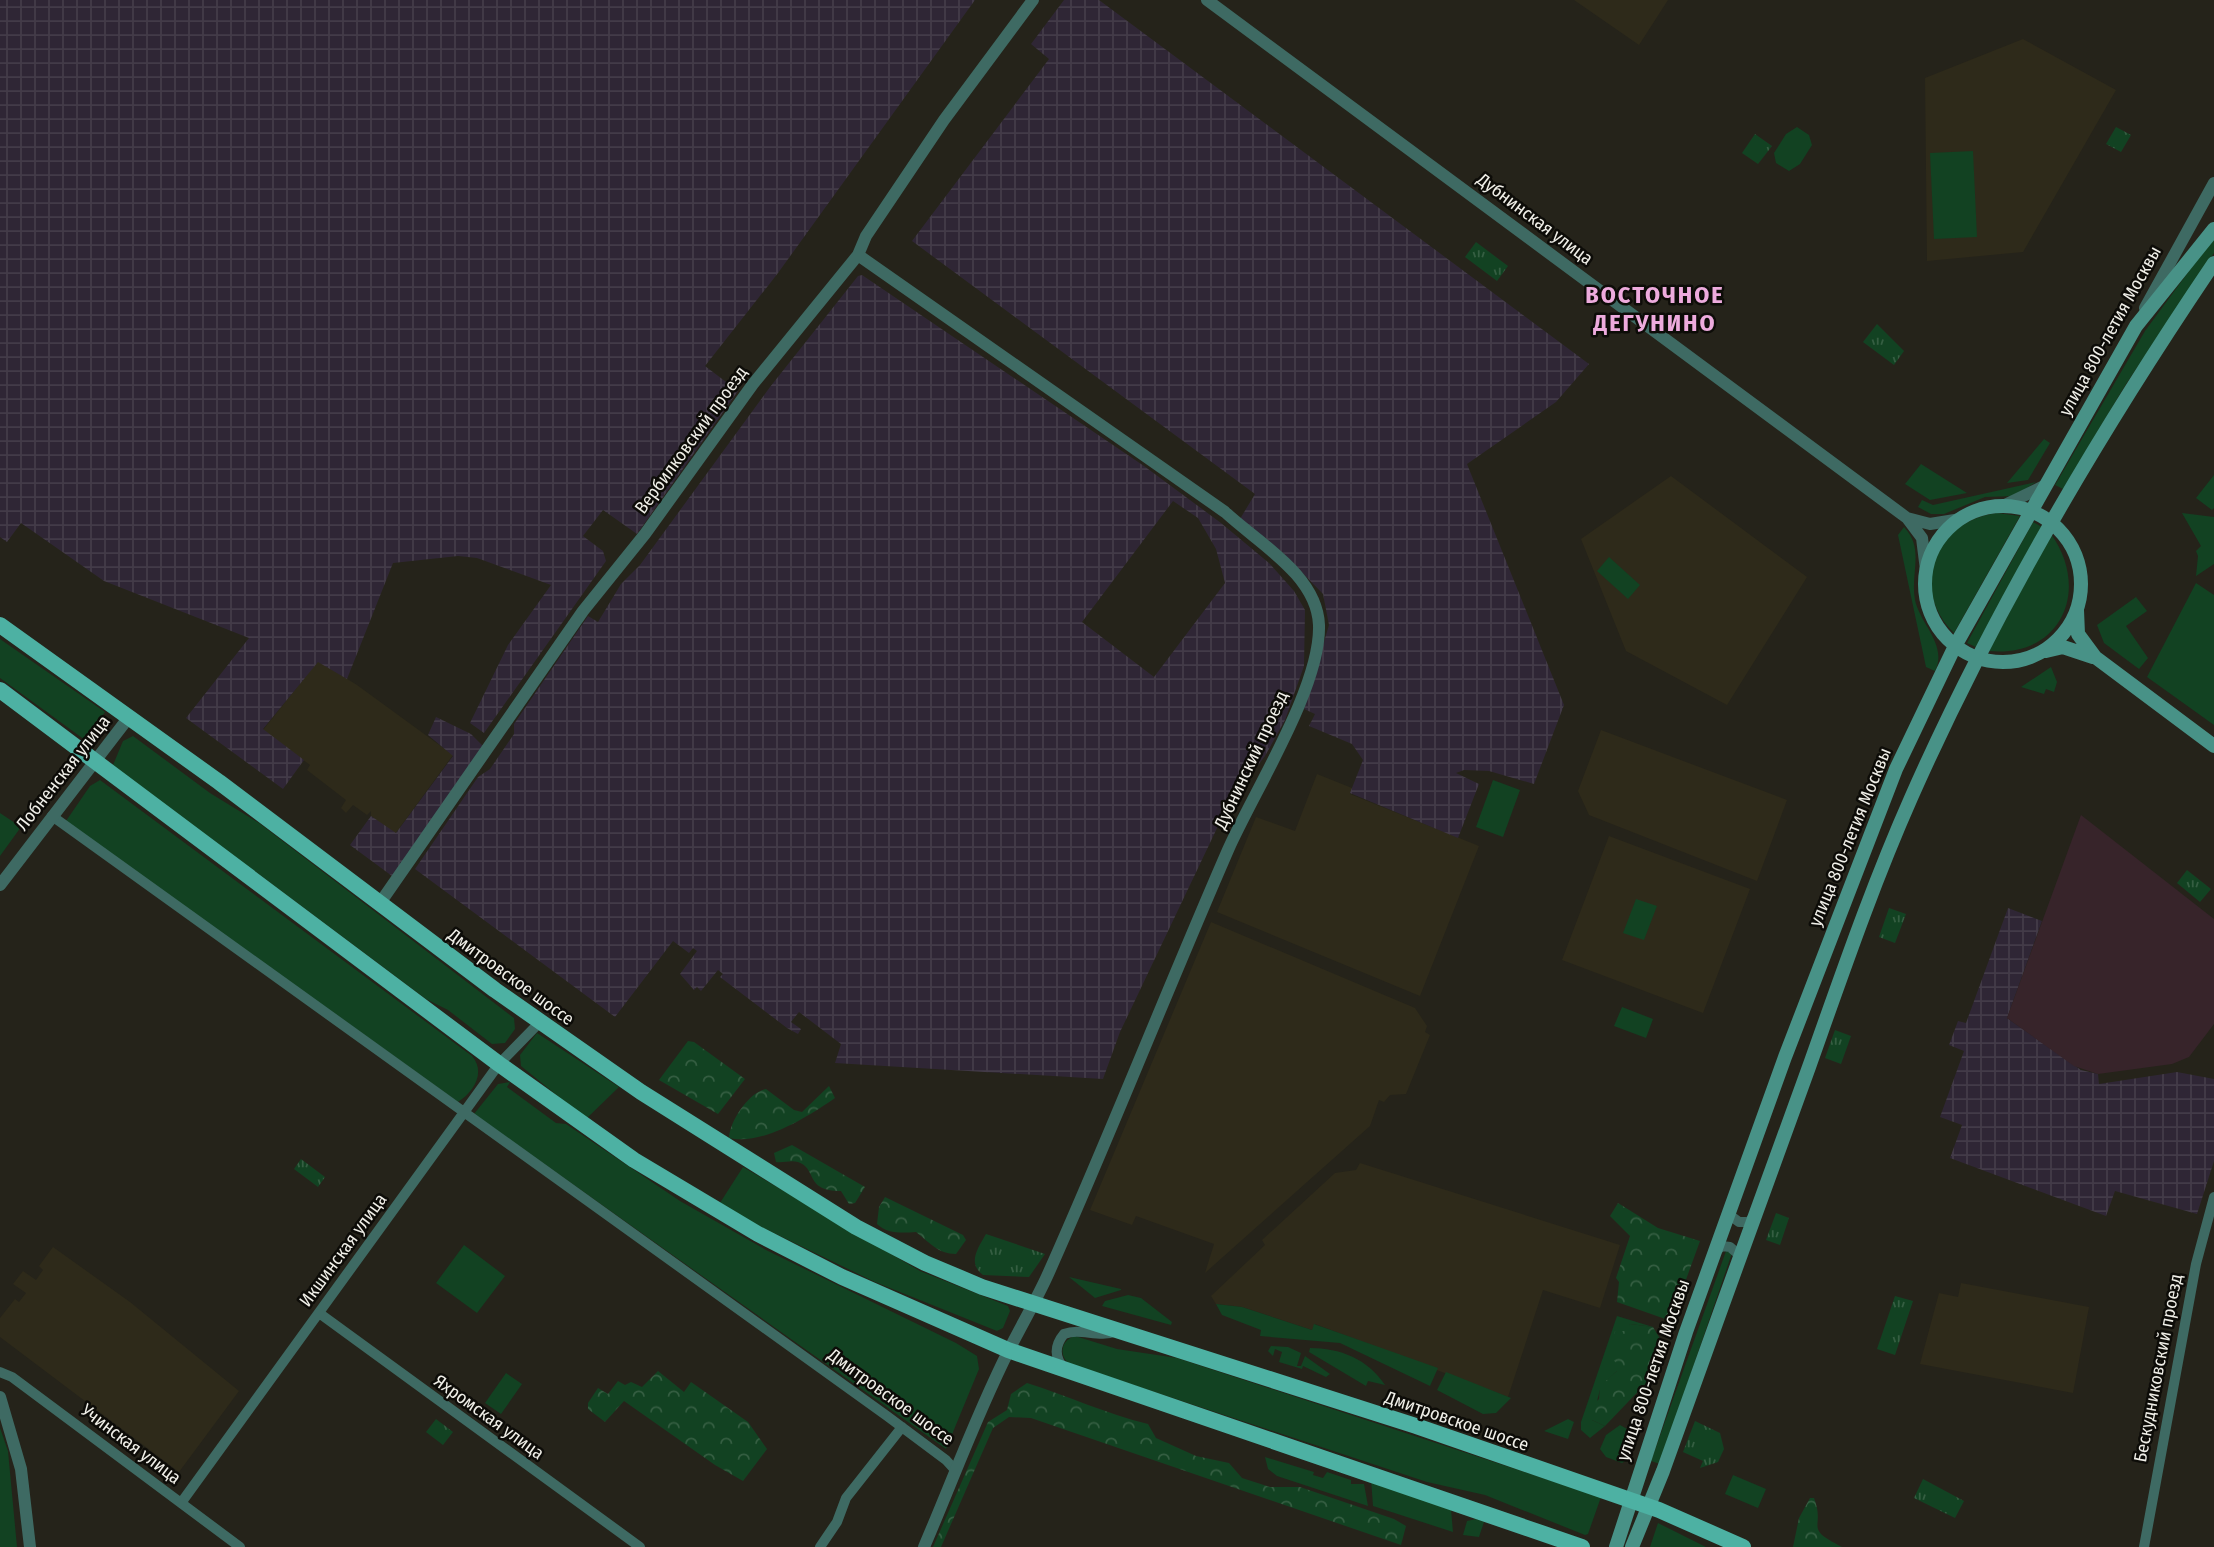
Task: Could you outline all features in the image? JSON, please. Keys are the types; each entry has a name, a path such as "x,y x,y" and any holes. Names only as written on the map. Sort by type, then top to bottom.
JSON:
{"main road":[{"path":"2136,326 2214,229"},
{"path":"1632,1547 1903,815 1978,658 2050,523 2108,421 2214,265"},
{"name":"улица 800-летия Москвы","path":"1615,1547 1714,1253 1896,769 1955,646 2136,326"},
{"path":"2095,657 2063,647 2015,661 1978,658 1955,646 1940,631 1930,612 1925,592 1926,570 1938,541 1961,519 1980,510 2001,507 2030,511 2050,523 2065,538 2076,557 2080,577 2078,634 2095,657 2214,746"},
{"path":"2040,653 2067,628 2077,604"},
{"name":"Дмитровское шоссе","path":"0,625 539,1023 737,1155 856,1227 956,1277 1416,1426 1649,1506 1743,1547"},
{"path":"0,690 499,1064 634,1160 758,1234 848,1280 1008,1350 1582,1547"}],"street":[{"name":"Вербилковский проезд","path":"380,903 587,604 645,534 753,383 858,255 866,236 930,141 1033,0"},
{"name":"Дубнинская улица","path":"1207,0 1907,518 1922,538 1926,570"},
{"name":"улица 800-летия Москвы","path":"2136,326 2214,183"},
{"name":"Дубнинский проезд","path":"858,255 1225,512 1297,576 1313,598 1317,612 1318,638 1296,712 1250,801 1034,1303"},
{"path":"2001,507 2046,484"},
{"name":"Дубнинская улица","path":"1907,518 1930,524 1961,519"},
{"name":"Лобненская улица","path":"0,885 129,718"},
{"name":"Дмитровское шоссе","path":"52,816 902,1427 946,1460 956,1471"},
{"name":"Икшинская улица","path":"181,1503 499,1064 539,1023"},
{"name":"Бескудниковский проезд","path":"2144,1547 2196,1264 2214,1197"},
{"path":"1730,1209 1732,1218 1738,1222 1749,1222 1754,1216"},
{"path":"1714,1253 1722,1246 1730,1247 1736,1251 1738,1261"},
{"path":"924,1547 1008,1350 1034,1303"},
{"name":"Яхромская улица","path":"319,1312 640,1547"},
{"path":"1069,1372 1056,1357 1057,1344 1064,1334 1078,1331 1098,1336 1117,1331"},
{"name":"Учинская улица","path":"0,1372 12,1377 240,1547"},
{"path":"0,1397 21,1469 30,1547"},
{"path":"820,1547 837,1522 846,1498 902,1427"}],"shaded area":[{"path":"0,0 975,0 778,273 705,366 738,391 637,534 603,510 583,536 603,551 606,561 484,733 470,723 508,645 551,585 477,558 458,556 393,563 347,679 318,662 263,729 304,760 283,789 186,718 249,638 104,581 21,523 7,542 0,537"},
{"path":"1064,0 1099,0 1589,364 1556,402 1467,464 1564,705 1534,784 1489,771 1464,770 1456,773 1479,784 1458,838 1350,793 1363,760 1352,744 1309,726 1315,714 1304,709 1329,625 1323,594 1283,553 1240,519 1255,494 912,241 1049,59 1031,44"},
{"path":"1574,0 1668,0 1639,45"},
{"path":"2023,39 2116,90 2023,252 1927,261 1925,78"},
{"path":"862,275 1144,466 1221,523 1269,563 1294,591 1305,610 1304,666 1285,720 1265,756 1229,803 1120,1032 1103,1079 835,1063 841,1044 799,1012 791,1022 801,1029 798,1034 787,1028 720,977 723,974 718,970 701,991 697,987 694,990 680,974 697,951 693,948 689,953 673,941 615,1017 415,869 478,777 490,769 514,734 514,724 588,616 598,622 621,584 640,565 770,387 858,276","holes":["1173,501 1198,518 1216,549 1225,583 1154,677 1082,622"]},
{"path":"1671,476 1807,577 1727,705 1626,651 1581,539"},
{"path":"318,661 357,685 453,755 395,834 371,816 371,811 367,815 353,805 346,813 341,808 346,800 307,770 310,765 263,730"},
{"path":"436,717 471,734 484,747 392,876 350,845 371,816 396,833 453,756 428,735"},
{"path":"1601,730 1787,800 1757,881 1589,815 1578,791"},
{"path":"1317,774 1352,788 1350,794 1479,846 1420,996 1217,912 1256,817 1295,831"},
{"path":"2081,815 2214,919 2214,1024 2189,1057 2172,1064 2098,1074 2074,1066 2007,1018"},
{"path":"1609,836 1750,889 1703,1013 1562,960"},
{"path":"2008,908 2042,921 2007,1018 2081,1070 2098,1074 2099,1084 2177,1072 2214,1079 2214,1161 2197,1214 2115,1191 2106,1216 1950,1158 1962,1125 1940,1117 1964,1051 1949,1045 1958,1021 1966,1023"},
{"path":"1211,922 1415,1008 1427,1026 1425,1032 1430,1035 1406,1094 1390,1095 1384,1102 1379,1100 1370,1126 1205,1273 1214,1244 1136,1216 1132,1225 1090,1210"},
{"path":"1360,1163 1620,1245 1600,1308 1543,1290 1508,1397 1315,1324 1312,1330 1242,1307 1216,1304 1211,1296 1265,1245 1262,1240 1335,1173 1356,1170"},
{"path":"53,1247 130,1302 239,1391 179,1472 0,1337 0,1318 15,1299 19,1302 26,1293 13,1284 23,1271 36,1280 43,1270 39,1266"},
{"path":"1961,1283 2089,1307 2073,1393 1920,1364 1939,1293 1958,1297"}],"green space":[{"path":"1797,127 1809,135 1812,145 1800,164 1789,171 1776,163 1774,153 1786,134"},
{"path":"2116,127 2131,135 2121,152 2106,144"},
{"path":"1755,134 1772,146 1758,164 1742,153"},
{"path":"1973,151 1977,237 1934,239 1930,153"},
{"path":"2214,237 2214,253 2126,384 2063,489 2055,485 2145,331"},
{"path":"1476,242 1508,266 1497,281 1465,257"},
{"path":"1877,324 1904,351 1894,365 1863,342"},
{"path":"2044,439 2050,443 2028,480 2007,483"},
{"path":"1921,464 1967,493 1930,500 1905,484"},
{"path":"2214,475 2214,508 2212,510 2196,498"},
{"path":"2036,482 2015,496 1985,497 1944,514 1931,514 1918,507 1922,500 1933,505"},
{"path":"1997,513 2020,516 1954,633 1940,615 1933,596 1931,577 1935,559 1944,543 1958,529 1975,519"},
{"path":"2182,513 2214,517 2214,564 2196,576 2196,551 2201,546"},
{"path":"2033,522 2042,527 1976,647 1967,643"},
{"path":"1904,527 1914,544 1915,600 1938,652 1935,671 1926,667 1898,535"},
{"path":"2051,534 2063,555 2068,577 2068,597 2062,616 2051,632 2035,644 2014,650 1989,651"},
{"path":"1609,557 1640,585 1628,599 1597,571"},
{"path":"2196,583 2214,595 2214,725 2147,677"},
{"path":"2136,597 2147,611 2126,626 2148,658 2139,669 2104,643 2097,625"},
{"path":"0,639 105,712 85,740 0,678"},
{"path":"2051,667 2057,682 2054,692 2046,689 2044,694 2021,687"},
{"path":"133,736 210,793 259,823 514,1018 515,1029 505,1043 492,1044 448,1010 426,999 113,765 123,741"},
{"path":"100,780 472,1056 478,1075 469,1093 458,1102 66,821 90,786"},
{"path":"1493,780 1520,790 1503,837 1476,827"},
{"path":"0,813 21,827 0,856"},
{"path":"2187,870 2211,889 2200,902 2177,883"},
{"path":"1636,899 1657,906 1644,940 1623,933"},
{"path":"1889,908 1906,914 1895,943 1879,937"},
{"path":"1622,1007 1653,1019 1646,1038 1614,1026"},
{"path":"1835,1030 1851,1036 1841,1064 1825,1058"},
{"path":"537,1033 619,1087 586,1119 521,1066 520,1055"},
{"path":"688,1041 694,1042 745,1079 718,1114 659,1080"},
{"path":"510,1082 507,1087 556,1123 566,1124 680,1201 766,1250 956,1343 977,1356 979,1369 946,1449 474,1114 498,1084"},
{"path":"829,1086 835,1098 799,1121 756,1138 729,1138 741,1109 759,1092 766,1089 794,1110 802,1112"},
{"path":"792,1145 865,1187 855,1203 849,1204 841,1191 829,1190 816,1184 804,1165 793,1161 776,1162 774,1153"},
{"path":"301,1159 325,1177 318,1187 294,1169"},
{"path":"743,1167 920,1271 1008,1306 1010,1311 1003,1328 997,1331 875,1282 718,1206"},
{"path":"885,1197 963,1235 966,1240 956,1254 934,1247 916,1232 885,1230 877,1224 879,1207"},
{"path":"1618,1203 1658,1228 1700,1241 1671,1321 1617,1302 1619,1282 1616,1278 1630,1236 1610,1216"},
{"path":"1776,1213 1789,1218 1780,1245 1766,1240"},
{"path":"986,1234 1045,1254 1029,1277 983,1275 975,1260"},
{"path":"464,1245 505,1276 477,1313 436,1283"},
{"path":"1726,1251 1732,1253 1660,1464 1651,1461"},
{"path":"1069,1277 1121,1289 1121,1290 1095,1298"},
{"path":"1128,1295 1141,1298 1172,1322 1171,1325 1102,1306 1105,1301"},
{"path":"1895,1296 1913,1301 1895,1355 1877,1349"},
{"path":"1216,1304 1242,1307 1312,1330 1314,1324 1438,1368 1430,1386 1340,1343 1260,1336 1261,1330 1222,1315"},
{"path":"1617,1316 1653,1327 1630,1324 1617,1371 1601,1386 1592,1420 1605,1426 1590,1438 1581,1430 1581,1422"},
{"path":"1630,1324 1653,1327 1662,1342 1650,1379 1605,1426 1592,1420 1589,1408 1599,1399 1600,1386 1617,1371 1617,1364 1610,1356 1615,1331 1625,1331"},
{"path":"1075,1336 1117,1349 1177,1358 1601,1497 1588,1534 1585,1535 1485,1495 1427,1482 1070,1364 1064,1357 1063,1348 1070,1338"},
{"path":"1271,1346 1288,1347 1301,1353 1297,1366 1301,1366 1305,1356 1330,1374 1326,1377 1303,1366 1302,1369 1279,1362 1282,1352 1275,1349 1273,1356 1268,1351"},
{"path":"1310,1348 1332,1350 1352,1357 1370,1368 1385,1385 1368,1381 1366,1386 1309,1352"},
{"path":"658,1371 684,1392 691,1382 748,1422 767,1449 743,1481 715,1465 624,1401 605,1422 588,1409 588,1403 598,1388 608,1394 618,1381 625,1385 631,1382 642,1387"},
{"path":"1446,1372 1511,1398 1496,1413 1483,1414 1437,1390"},
{"path":"506,1373 522,1384 501,1414 485,1403"},
{"path":"1027,1383 1148,1424 1156,1438 1196,1456 1229,1463 1242,1478 1270,1487 1300,1487 1394,1519 1406,1526 1401,1545 1031,1418 1009,1417 993,1428 941,1547 933,1547 988,1422 1007,1410 1011,1394"},
{"path":"436,1419 453,1432 443,1445 426,1432"},
{"path":"1568,1419 1574,1422 1568,1439 1544,1431"},
{"path":"1695,1421 1720,1433 1724,1449 1718,1462 1700,1468 1703,1461 1683,1452"},
{"path":"1620,1425 1636,1434 1627,1460 1622,1463 1606,1457 1600,1449 1606,1435"},
{"path":"0,1428 8,1451 17,1547 0,1547"},
{"path":"1265,1457 1314,1472 1313,1475 1323,1478 1327,1472 1351,1480 1351,1484 1364,1484 1368,1506 1277,1476 1268,1469"},
{"path":"1733,1475 1766,1489 1758,1508 1725,1494"},
{"path":"1371,1479 1451,1509 1453,1532 1373,1506"},
{"path":"1923,1479 1964,1501 1955,1518 1914,1498"},
{"path":"1810,1498 1814,1498 1817,1508 1819,1531 1842,1547 1793,1547 1799,1518"},
{"path":"1476,1519 1484,1522 1479,1537 1463,1535 1467,1521"},
{"path":"1658,1523 1706,1547 1650,1547"}],"district":[{"name":"ВОСТОЧНОЕ ДЕГУНИНО","path":"1655,309"}]}
